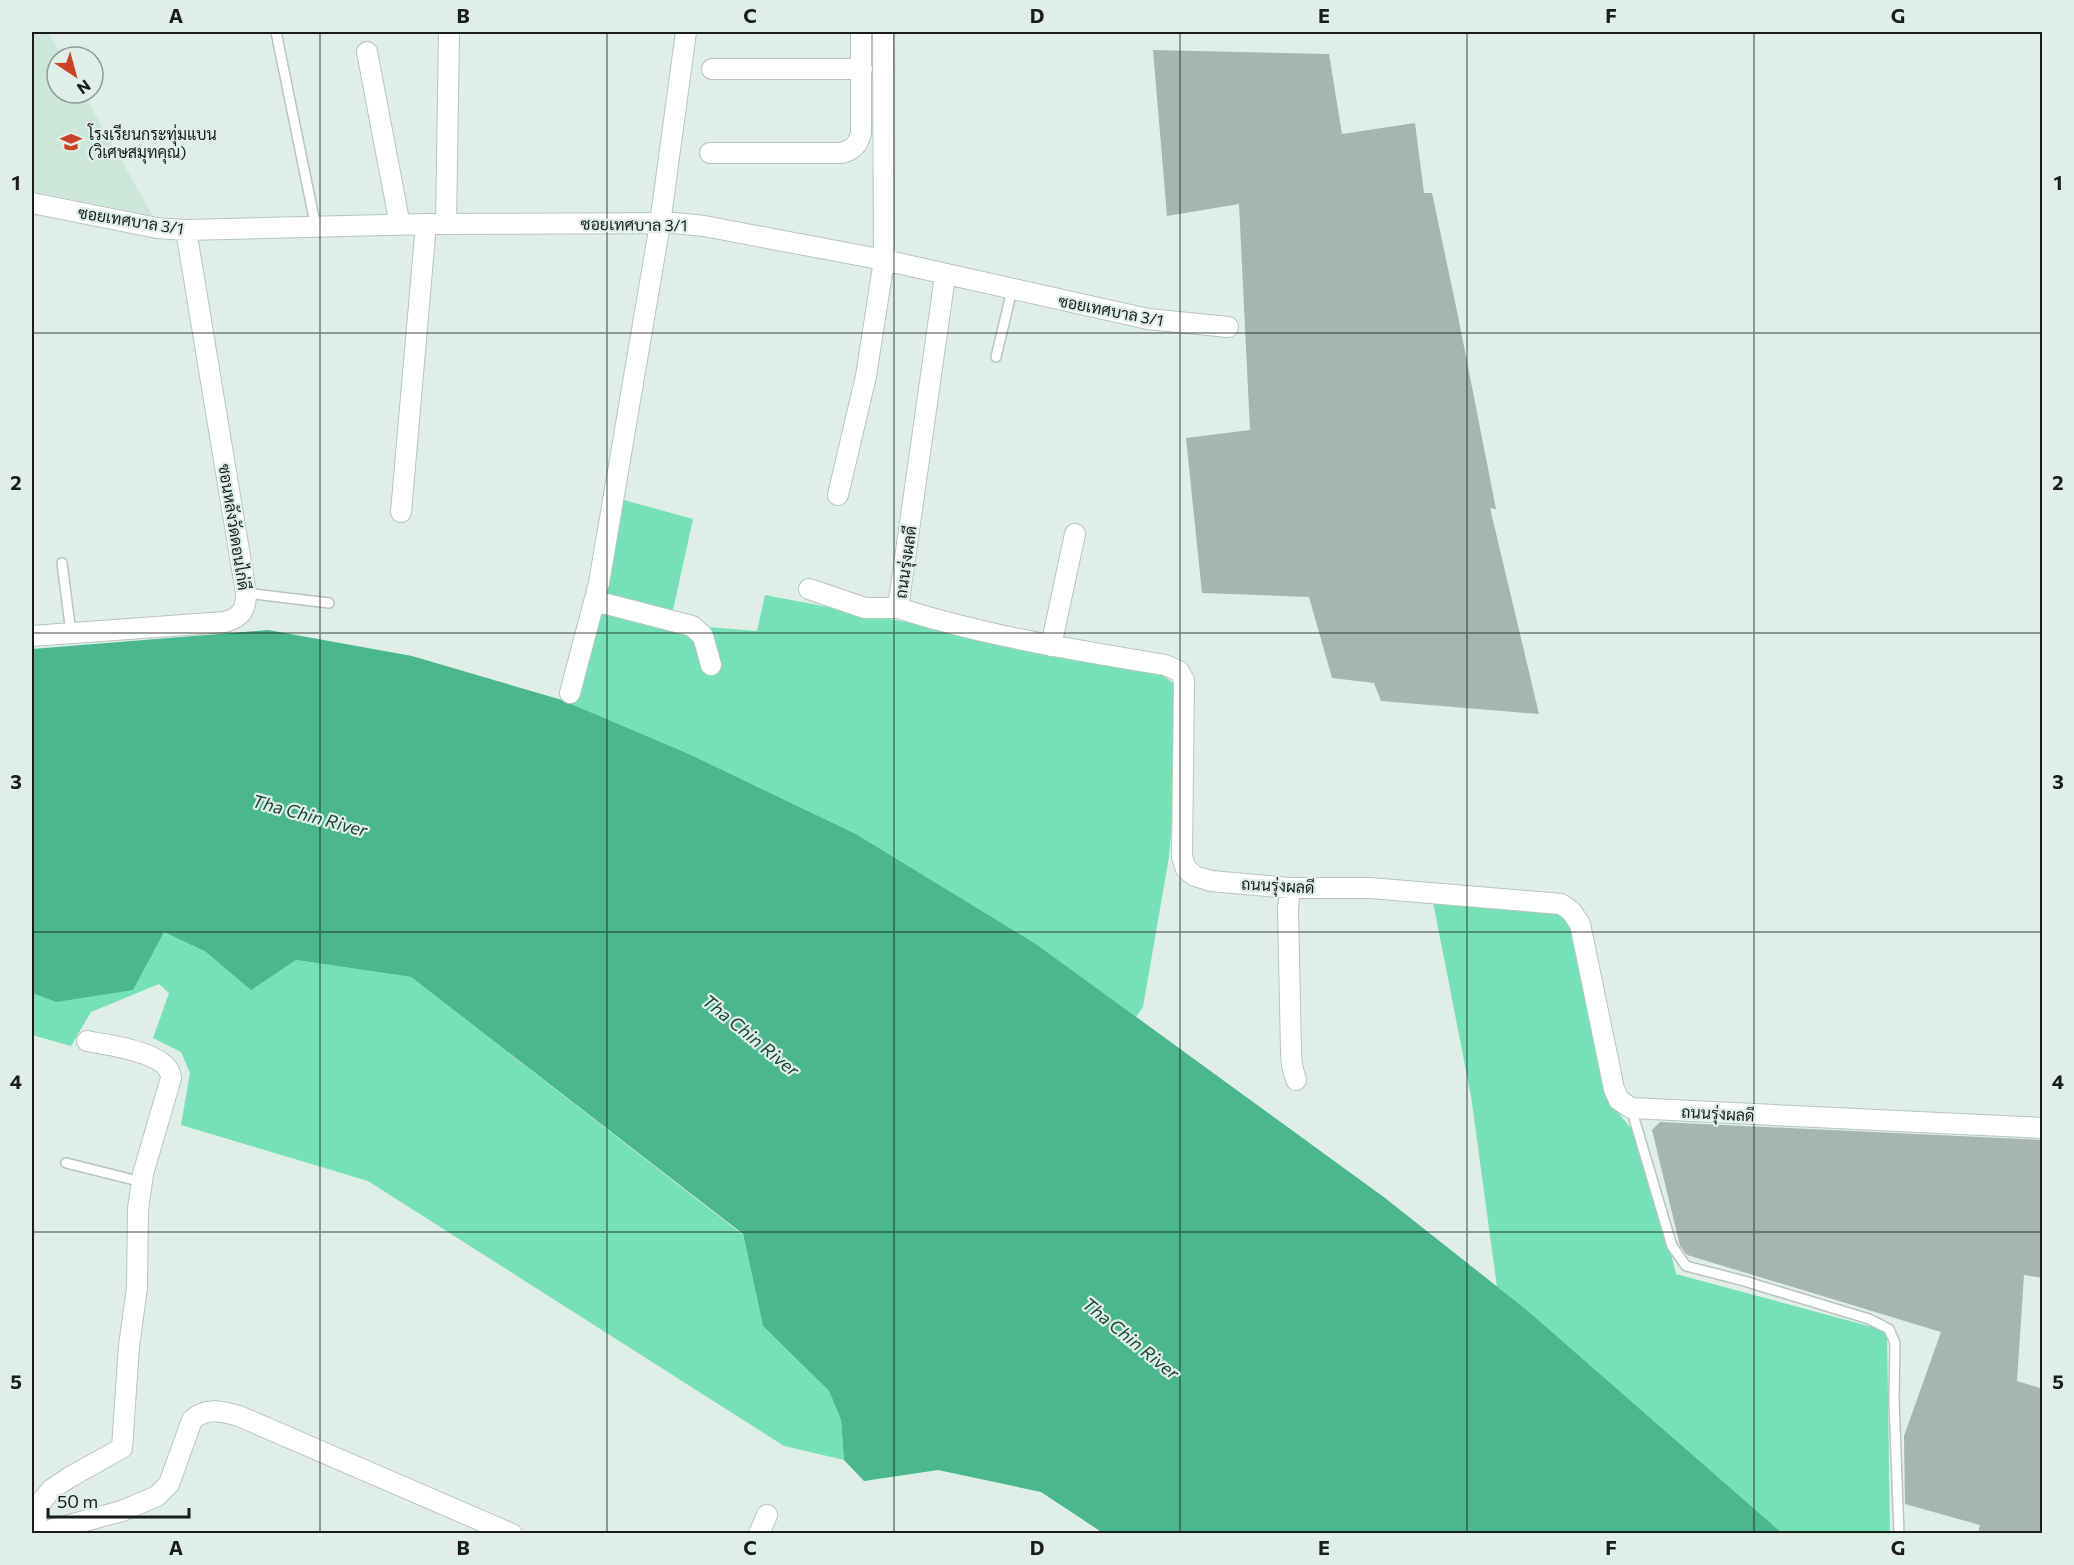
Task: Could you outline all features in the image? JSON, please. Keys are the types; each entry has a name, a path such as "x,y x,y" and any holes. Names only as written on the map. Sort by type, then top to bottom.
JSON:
{"street":[{"path":"401,512 436,224 449,32"},
{"path":"570,693 599,583 660,224 686,32"},
{"path":"710,153 841,153 850,151 859,141 861,134 861,32"},
{"path":"838,495 866,376 884,261 883,32"},
{"path":"367,52 400,225"},
{"path":"712,69 862,69"},
{"name":"ซอยเทศบาล 3/1","path":"32,202 157,228 186,230 436,224 704,226 884,261 1148,319 1228,327"},
{"name":"ซอนหลังวัดดอนไก่ดี","path":"32,636 225,622 237,618 246,603 186,230"},
{"name":"ถนนรุ่งผลดี","path":"945,276 898,608 1051,646 1165,665 1179,671 1184,680 1182,857 1184,864 1195,876 1204,880 1290,888 1370,888 1554,902 1571,911 1583,930 1614,1089 1619,1100 1631,1108 2043,1128"},
{"path":"1051,646 1075,534"},
{"path":"809,589 865,608 898,608"},
{"path":"594,601 692,626 704,636 711,665"},
{"path":"1290,888 1288,909 1291,1052 1296,1080"},
{"path":"87,1041 146,1054 164,1064 170,1070 171,1078 150,1145 138,1209 137,1288 129,1346 122,1448 52,1489 41,1502 34,1533 122,1511 157,1497 169,1484 192,1420 206,1411 219,1411 239,1416 512,1533"},
{"path":"759,1533 767,1515"}],"lane":[{"path":"276,32 316,228"},
{"path":"996,357 1012,290"},
{"path":"62,563 71,633"},
{"path":"246,593 329,603"},
{"path":"1631,1108 1672,1246 1686,1266 1858,1316 1889,1329 1894,1344 1899,1533"},
{"path":"66,1163 142,1182"}],"shaded area":[{"name":"โรงเรียนกระทุ่มแบน (วิเศษสมุทคุณ)","path":"32,32 48,32 56,45 45,45 45,105 90,105 153,216 32,191"},
{"path":"624,500 693,519 670,624 757,631 765,595 1156,670 1174,684 1177,763 1169,857 1143,1007 1136,1017 1036,944 856,834 689,754 562,700 581,624 599,619"},
{"path":"1433,902 1553,907 1575,925 1612,1105 1630,1127 1641,1130 1676,1274 1887,1331 1890,1533 1782,1533 1528,1311 1497,1287 1471,1096"},
{"path":"164,932 206,952 251,989 296,960 411,977 743,1235 763,1326 829,1391 841,1420 844,1460 784,1446 368,1181 181,1125 190,1073 181,1052 153,1038 169,993 159,984 91,1012 71,1046 32,1035 32,993 56,1002"}],"water":[{"name":"Tha Chin River","path":"268,630 412,656 562,700 689,754 856,834 1036,944 1385,1198 1528,1311 1782,1533 1103,1533 1041,1492 938,1470 864,1481 844,1460 841,1420 829,1391 763,1326 743,1234 411,977 296,960 251,990 206,952 164,932 133,990 56,1002 32,993 32,649"}],"building":[{"path":"1153,50 1329,54 1342,134 1415,123 1424,193 1432,193 1496,509 1490,508 1539,714 1381,701 1374,683 1332,678 1309,597 1202,593 1186,438 1250,430 1239,204 1167,216"},
{"path":"1660,1122 2043,1140 2043,1278 2024,1275 2017,1381 2043,1389 2043,1533 1978,1533 1980,1525 1905,1504 1904,1436 1941,1332 1687,1255 1680,1246 1652,1130"}],"place":[{"name":"โรงเรียนกระทุ่มแบน (วิเศษสมุทคุณ)","path":"71,142"}]}
